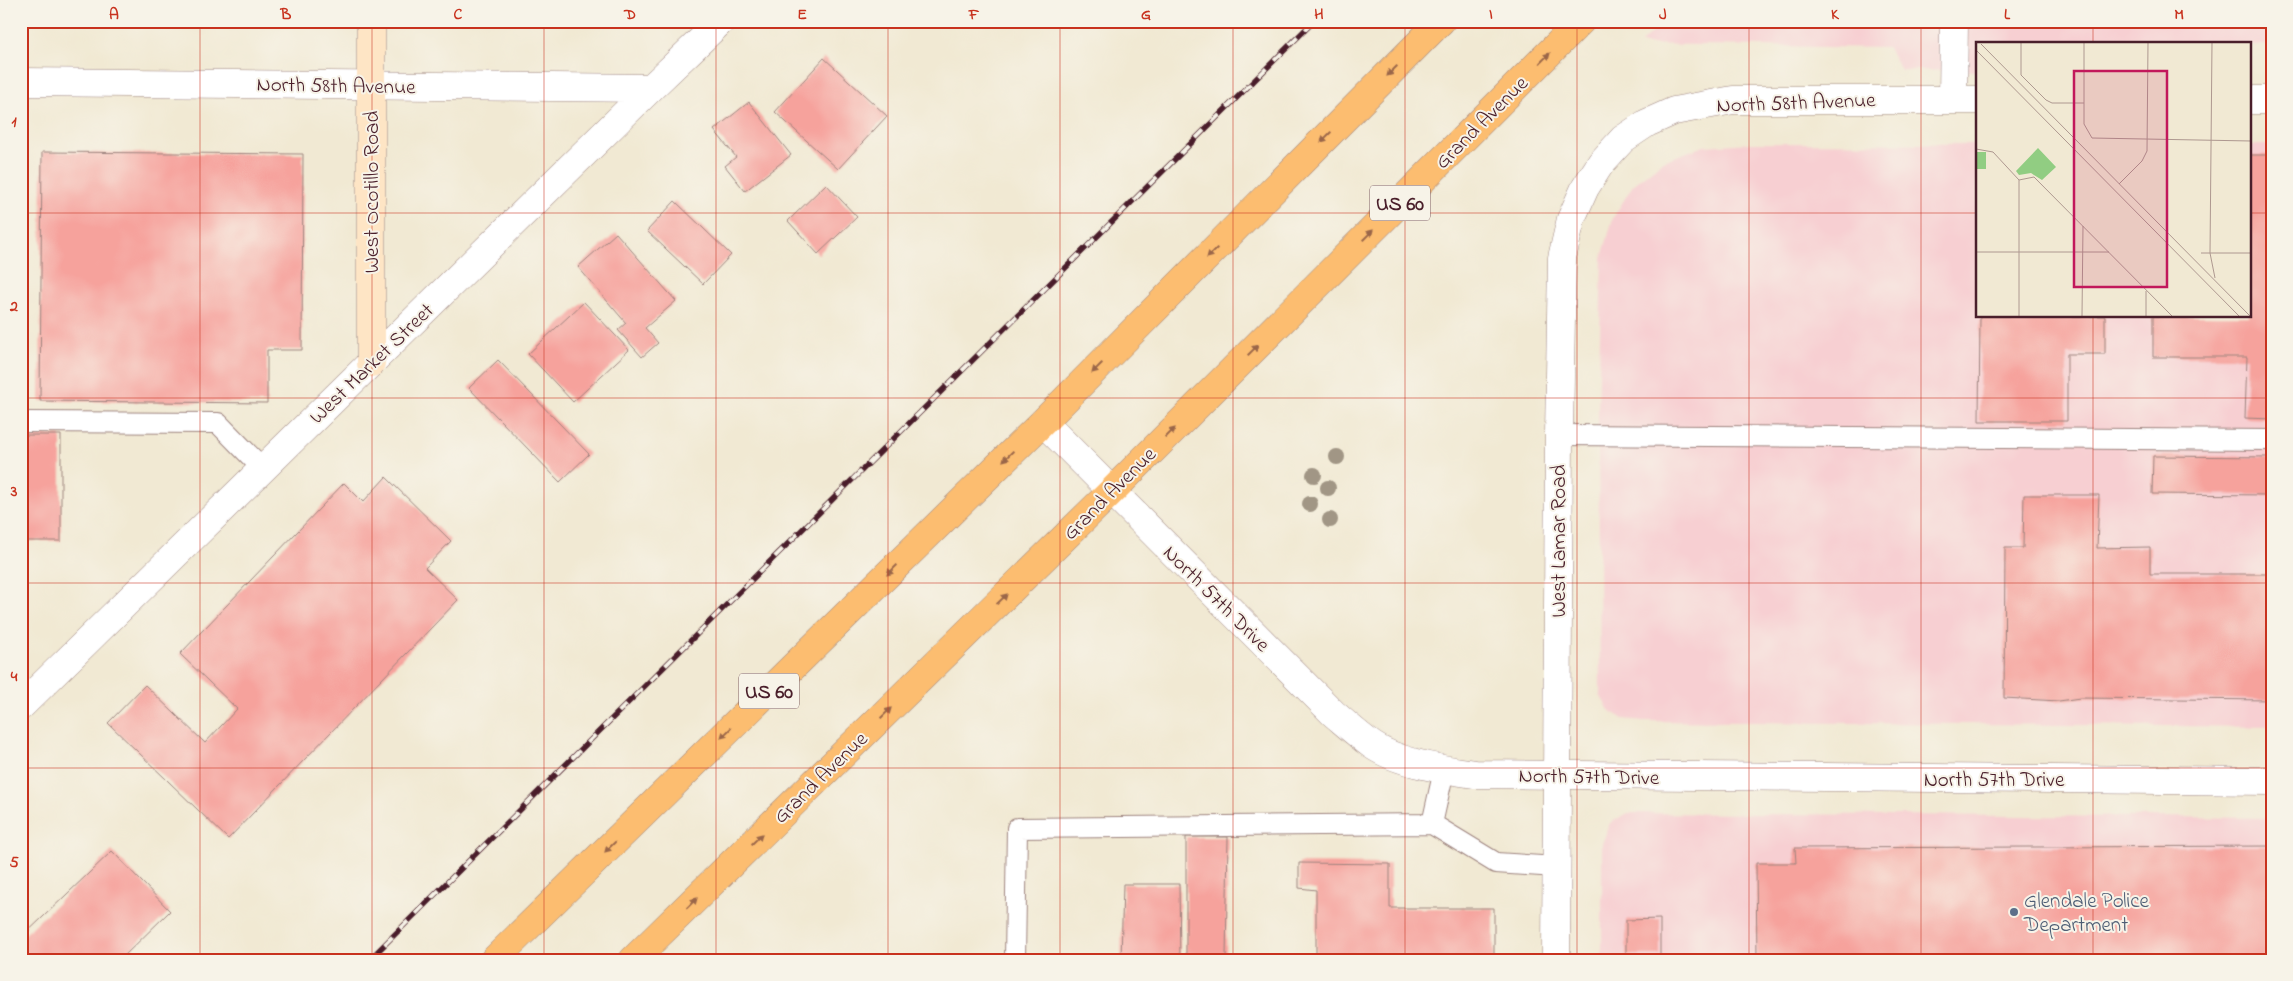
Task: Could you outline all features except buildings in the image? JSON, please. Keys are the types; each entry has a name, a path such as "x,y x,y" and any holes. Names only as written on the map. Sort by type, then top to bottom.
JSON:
{"highway":[{"name":"US 60","path":"494,960 1043,422 1441,21"},
{"name":"Grand Avenue","path":"632,960 1111,492 1581,21"}],"street":[{"name":"West Ocotillo Road","path":"370,363 371,21"},
{"name":"West Market Street","path":"21,706 721,21"},
{"path":"1954,21 1965,100"},
{"name":"North 58th Avenue","path":"21,82 651,88"},
{"name":"North 58th Avenue","path":"1623,139 1647,123 1674,111 1732,100 1965,100"},
{"path":"2250,100 2272,100"},
{"name":"West Lamar Road","path":"1556,960 1562,258 1570,219 1601,163 1623,139"},
{"name":"North 57th Drive","path":"1043,422 1333,713 1373,746 1392,755 1444,770 1475,774 2272,781"}],"lane":[{"path":"21,422 218,423 263,469"},
{"path":"1559,435 2272,440"},
{"path":"1432,824 1444,770"},
{"path":"1015,960 1017,828 1432,824 1496,863 1557,867"}],"shaded area":[{"path":"1664,21 2272,21 2272,45 2250,45 2250,42 1976,42 1976,71 1901,70 1888,48 1640,44"},
{"path":"1751,143 1976,144 1976,318 2250,318 2250,145 2272,145 2272,727 1642,721 1623,719 1609,710 1600,695 1598,413 1602,258 1613,218 1633,185 1663,161 1704,146"},
{"path":"1628,813 2272,818 2272,960 1602,960 1602,844 1610,823"}],"railway":[{"path":"369,960 1314,21"}],"place":[{"name":"Glendale Police Department","path":"2014,912"}]}
